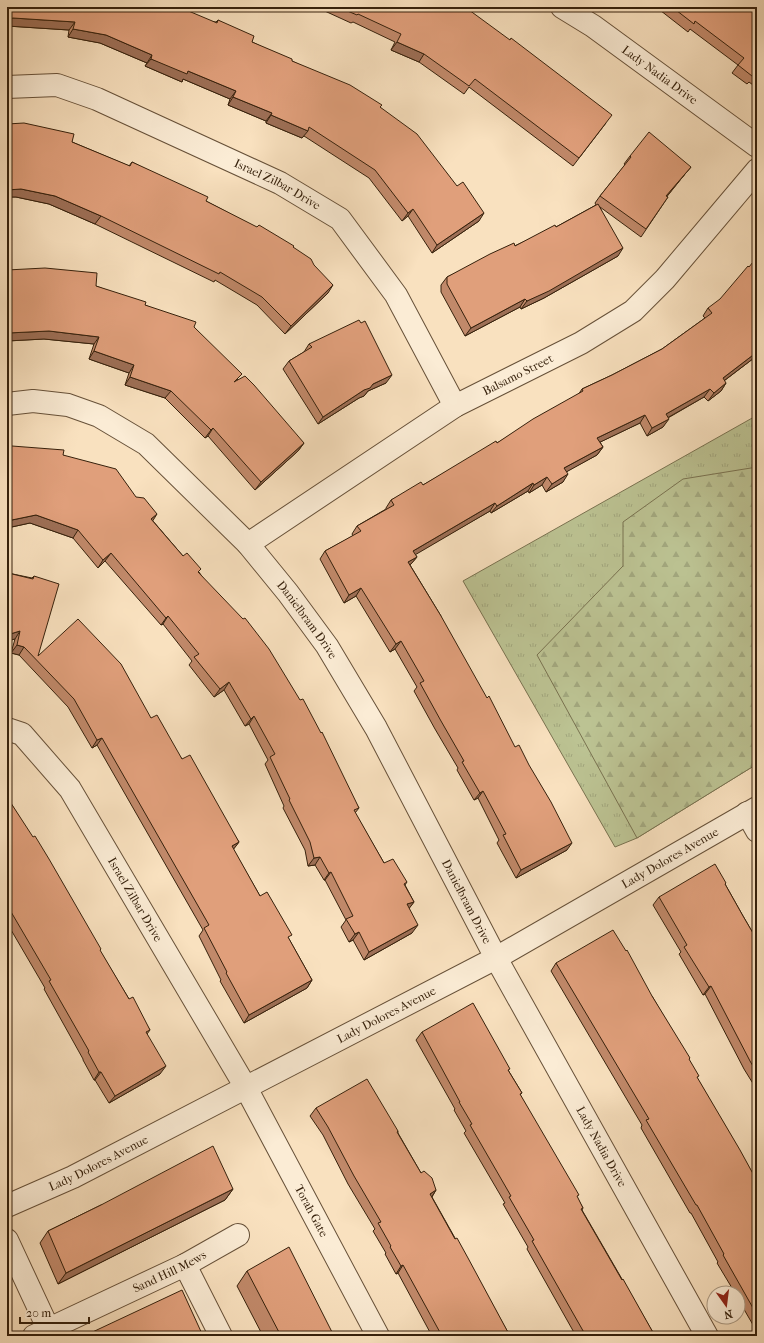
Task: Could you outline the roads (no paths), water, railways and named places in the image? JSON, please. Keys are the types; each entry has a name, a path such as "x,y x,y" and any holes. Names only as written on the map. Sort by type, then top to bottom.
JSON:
{"street":[{"name":"Lady Nadia Drive","path":"562,7 593,26 757,146"},
{"name":"Israel Zilbar Drive","path":"7,87 57,85 97,99 280,183 340,219 396,295 455,406"},
{"name":"Balsamo Street","path":"248,544 455,406 581,343 633,311 665,279 757,170"},
{"name":"Danielbram Drive","path":"7,404 33,402 68,404 99,416 146,444 248,544 288,593 331,653 376,728 496,958"},
{"name":"Israel Zilbar Drive","path":"7,729 22,734 70,789 246,1086"},
{"name":"Lady Dolores Avenue","path":"7,1206 73,1177 246,1086 496,958 754,817"},
{"name":"Lady Nadia Drive","path":"496,958 707,1336"},
{"name":"Torah Gate","path":"246,1086 378,1336"},
{"name":"Sand Hill Mews","path":"41,1332 185,1265 238,1235"},
{"path":"7,1240 41,1332"},
{"path":"185,1265 220,1336"}]}
